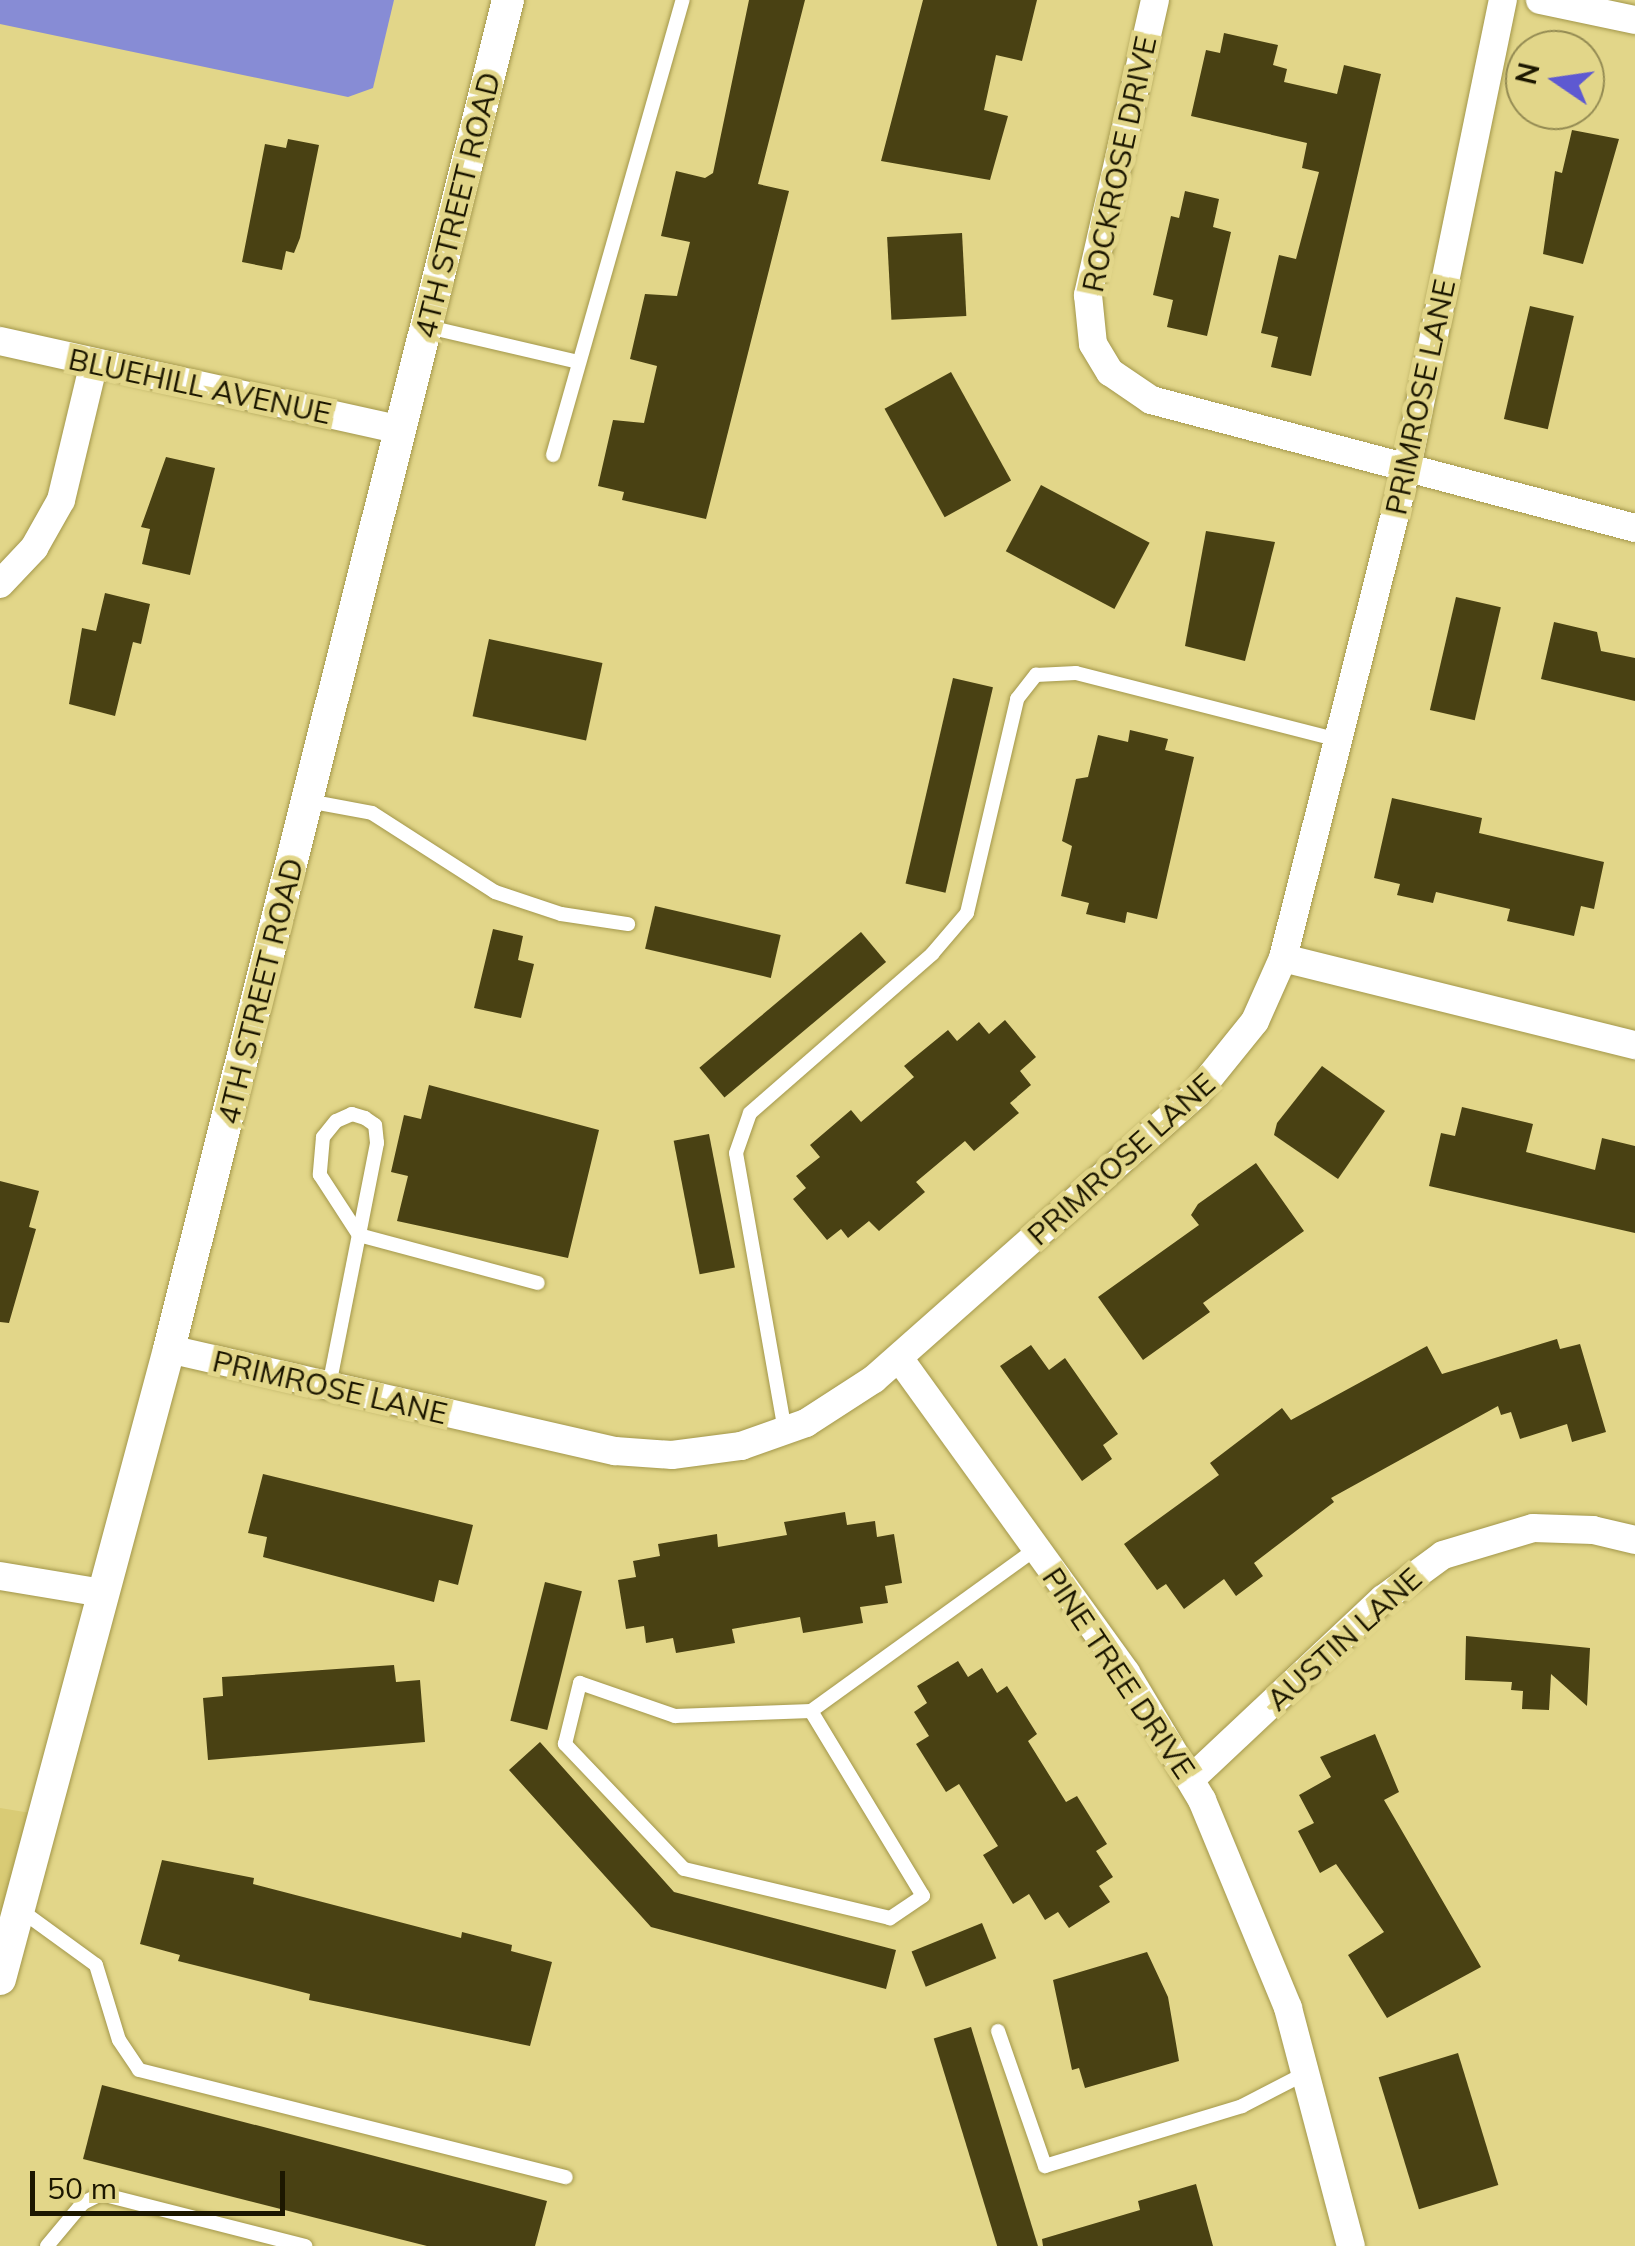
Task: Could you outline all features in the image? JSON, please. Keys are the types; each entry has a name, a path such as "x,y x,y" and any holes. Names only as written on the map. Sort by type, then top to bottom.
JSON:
{"street":[{"name":"4TH STREET ROAD","path":"0,1978 170,1349 508,0"},
{"name":"ROCKROSE DRIVE","path":"1155,0 1088,295 1096,352 1122,384 1151,400 1635,528"},
{"name":"PRIMROSE LANE","path":"170,1349 638,1454 730,1448 785,1432 836,1406 899,1358 1197,1094 1255,1022 1283,958 1407,466 1503,0"},
{"path":"1540,0 1635,20"},
{"name":"BLUEHILL AVENUE","path":"0,342 401,430"},
{"path":"0,584 34,548 61,500 94,362"},
{"path":"1283,958 1635,1045"},
{"name":"PINE TREE DRIVE","path":"899,1358 1126,1673 1191,1779 1252,1908 1307,2072 1351,2246"},
{"name":"AUSTIN LANE","path":"1191,1779 1383,1598 1443,1555 1533,1528 1593,1530 1635,1540"},
{"path":"0,1576 102,1593"}],"lane":[{"path":"553,455 683,0"},
{"path":"427,326 578,362"},
{"path":"785,1432 736,1154 750,1113 932,954 967,913 1016,699 1036,674 1076,673 1338,740"},
{"path":"308,801 372,812 496,892 561,914 628,924"},
{"path":"329,1386 358,1236 377,1143 375,1125 352,1114 322,1137 318,1155 329,1198 358,1236 538,1283"},
{"path":"811,1710 924,1896 890,1918 684,1869 565,1744 580,1684 675,1716 811,1710 1036,1549"},
{"path":"19,1908 96,1965 119,2040 139,2070 566,2178"},
{"path":"998,2031 1045,2166 1242,2106 1307,2072"},
{"path":"46,2246 84,2202 100,2194 305,2246"}],"shaded area":[{"path":"0,1808 43,1815 0,1968"}],"water":[{"path":"0,0 394,0 373,88 348,97 0,24"}],"building":[{"path":"749,0 805,0 758,184 789,191 706,519 622,500 624,492 598,486 613,420 644,423 657,366 630,359 645,294 677,296 690,242 661,236 676,171 705,178 713,173"},
{"path":"923,0 1037,0 1022,61 996,55 984,110 1008,116 990,180 881,161"},
{"path":"1224,33 1278,45 1273,65 1287,69 1284,82 1337,94 1344,65 1381,74 1311,376 1271,367 1278,337 1261,333 1279,255 1296,259 1319,172 1302,168 1307,143 1191,116 1206,50 1220,53"},
{"path":"1572,130 1619,139 1583,264 1543,254 1555,171 1562,173"},
{"path":"288,139 319,145 300,238 294,253 286,251 282,270 242,262 265,144 286,148"},
{"path":"1185,191 1219,199 1213,227 1231,232 1207,336 1167,327 1173,300 1153,295 1171,216 1179,218"},
{"path":"962,233 966,316 891,320 887,237"},
{"path":"1530,306 1574,316 1548,429 1504,419"},
{"path":"951,372 1011,480 945,517 885,409"},
{"path":"166,457 215,468 190,575 142,564 150,529 141,527"},
{"path":"1041,485 1150,543 1114,609 1006,551"},
{"path":"1206,531 1275,542 1245,661 1185,646"},
{"path":"105,593 150,604 141,644 133,642 115,716 69,704 82,628 96,631"},
{"path":"1456,597 1501,607 1475,720 1430,710"},
{"path":"1554,622 1597,632 1601,651 1635,658 1635,701 1541,679"},
{"path":"489,639 602,663 586,740 473,716"},
{"path":"953,678 993,687 945,893 906,884"},
{"path":"1130,730 1168,739 1165,750 1194,757 1157,919 1127,912 1125,923 1086,914 1089,903 1061,896 1072,846 1062,841 1076,779 1088,777 1098,735 1128,742"},
{"path":"1392,798 1482,818 1479,833 1604,862 1594,909 1581,906 1574,936 1507,921 1510,909 1436,892 1433,903 1397,895 1400,884 1374,878"},
{"path":"655,906 781,935 771,978 645,949"},
{"path":"493,929 523,936 518,960 534,964 521,1018 474,1008"},
{"path":"861,932 886,962 724,1098 699,1068"},
{"path":"1005,1020 1036,1057 1020,1071 1031,1085 1010,1103 1019,1113 974,1151 965,1141 916,1182 925,1192 879,1231 869,1221 848,1238 841,1229 827,1240 793,1199 806,1188 796,1176 820,1157 810,1145 851,1110 861,1122 914,1077 904,1066 948,1030 957,1041 979,1022 989,1034"},
{"path":"1322,1066 1385,1111 1338,1179 1274,1135 1277,1123"},
{"path":"429,1085 599,1130 568,1258 397,1221 408,1176 391,1172 404,1115 421,1119"},
{"path":"1462,1107 1533,1124 1526,1152 1595,1170 1602,1138 1635,1146 1635,1233 1429,1186 1441,1133 1455,1136"},
{"path":"709,1134 735,1268 700,1274 674,1141"},
{"path":"1256,1163 1304,1231 1203,1303 1210,1312 1143,1360 1098,1297 1199,1225 1191,1215 1198,1204"},
{"path":"0,1181 39,1191 29,1227 36,1229 9,1323 0,1322"},
{"path":"1557,1339 1560,1349 1580,1344 1606,1432 1572,1442 1567,1424 1520,1439 1511,1412 1501,1415 1498,1406 1331,1498 1334,1502 1254,1563 1263,1576 1236,1596 1224,1579 1184,1609 1166,1584 1157,1590 1124,1544 1219,1475 1210,1463 1282,1408 1291,1420 1427,1346 1442,1374"},
{"path":"1031,1345 1049,1370 1065,1358 1118,1434 1103,1445 1112,1459 1082,1481 1000,1366"},
{"path":"263,1474 473,1525 458,1585 439,1580 434,1602 263,1557 267,1537 248,1533"},
{"path":"845,1512 847,1525 875,1521 877,1537 894,1534 902,1583 885,1586 888,1603 860,1607 863,1623 803,1633 800,1617 732,1629 735,1643 676,1653 673,1638 646,1643 644,1626 626,1629 618,1580 636,1577 633,1561 660,1556 658,1544 717,1534 718,1547 787,1535 784,1522"},
{"path":"545,1582 582,1591 547,1730 510,1721"},
{"path":"1466,1636 1590,1648 1587,1706 1551,1674 1549,1710 1522,1709 1523,1691 1511,1690 1512,1682 1465,1680"},
{"path":"958,1661 968,1677 982,1668 997,1693 1007,1686 1037,1734 1028,1741 1066,1802 1077,1796 1107,1844 1096,1851 1113,1877 1099,1886 1110,1902 1069,1928 1058,1912 1045,1920 1029,1894 1013,1904 983,1855 998,1846 959,1784 946,1792 916,1744 929,1736 914,1712 927,1703 917,1686"},
{"path":"394,1665 396,1682 420,1680 425,1742 208,1760 203,1698 223,1696 222,1677"},
{"path":"1375,1734 1399,1792 1384,1800 1481,1967 1387,2018 1348,1955 1384,1932 1336,1864 1320,1873 1298,1831 1314,1823 1299,1795 1331,1777 1320,1757"},
{"path":"540,1742 674,1892 896,1950 886,1989 651,1927 509,1770"},
{"path":"162,1860 254,1878 253,1884 461,1938 462,1932 512,1945 511,1951 552,1962 530,2046 309,2000 310,1994 178,1961 180,1955 140,1944"},
{"path":"982,1923 996,1958 926,1987 912,1951"},
{"path":"1147,1952 1168,1997 1179,2061 1085,2088 1079,2068 1072,2070 1053,1980"},
{"path":"971,2027 1038,2246 997,2246 934,2038"},
{"path":"1458,2053 1498,2185 1419,2209 1379,2077"},
{"path":"102,2085 547,2201 535,2246 427,2246 83,2159"},
{"path":"1196,2184 1213,2246 1043,2246 1042,2239 1140,2210 1138,2201"}]}
